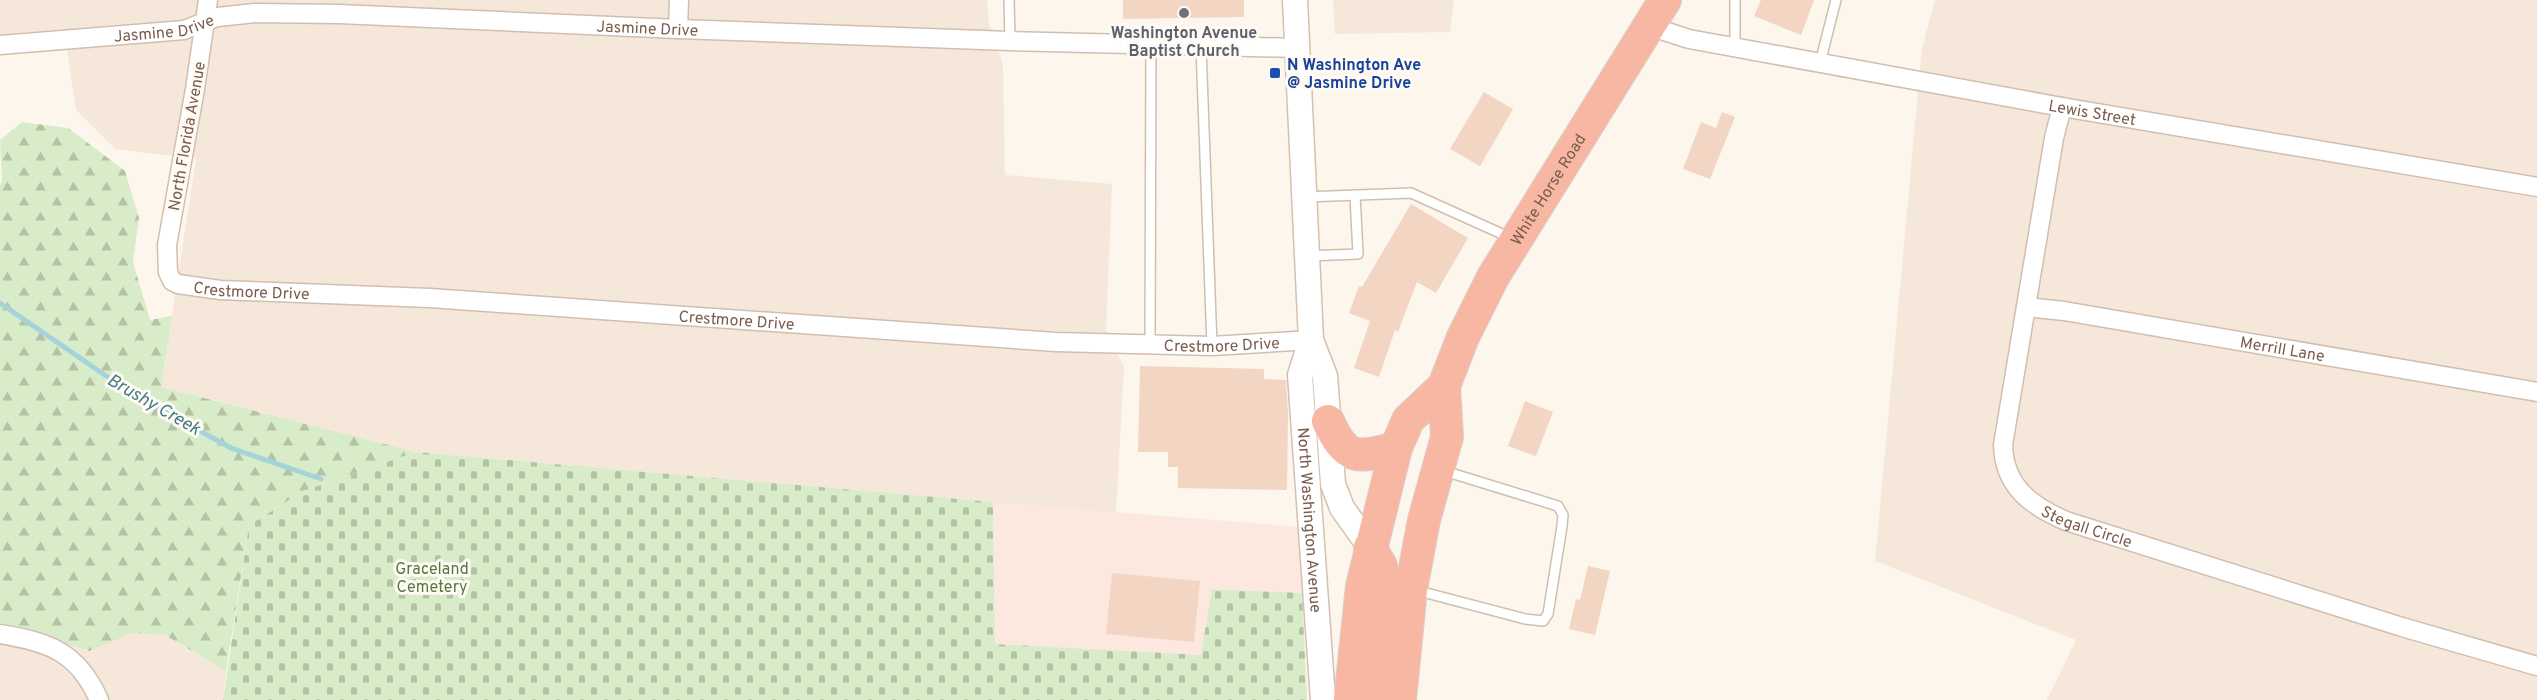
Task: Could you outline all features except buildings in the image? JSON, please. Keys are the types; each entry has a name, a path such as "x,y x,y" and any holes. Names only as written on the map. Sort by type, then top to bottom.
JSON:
{"highway":[{"name":"White Horse Road","path":"1400,700 1411,589 1424,520 1447,437 1444,386 1463,337 1493,277 1665,0"},
{"name":"White Horse Road","path":"1350,700 1362,586 1396,448 1408,420 1444,386"},
{"path":"1328,421 1339,445 1352,453 1377,455 1396,448"},
{"path":"1370,547 1381,566 1385,587 1372,700"}],"main road":[{"name":"North Washington Avenue","path":"1295,0 1311,340 1325,376 1333,484 1342,508 1370,547"},
{"name":"North Washington Avenue","path":"1311,340 1300,375 1323,700"}],"street":[{"name":"North Florida Avenue","path":"168,272 167,244 195,89 208,0"},
{"path":"678,29 679,0"},
{"name":"Jasmine Drive","path":"0,45 184,30 217,17 234,14 339,14 1010,41 1297,48"},
{"name":"Lewis Street","path":"1649,26 1689,39 2062,107 2537,187"},
{"name":"Stegall Circle","path":"2062,107 2054,138 2003,445 2003,460 2012,482 2030,502 2066,521 2402,627 2537,666"},
{"name":"Crestmore Drive","path":"168,272 172,281 178,284 220,290 430,298 1056,342 1212,346 1311,340"},
{"name":"Merrill Lane","path":"2026,307 2064,311 2537,392"},
{"path":"0,634 32,639 63,653 80,666 92,683 99,700"}],"lane":[{"path":"1009,0 1010,41"},
{"path":"1735,0 1735,47"},
{"path":"1820,63 1836,0"},
{"path":"1150,345 1151,45"},
{"path":"1201,47 1212,346"},
{"path":"1305,197 1410,193 1517,241"},
{"path":"1307,256 1358,254 1355,195"},
{"path":"1411,589 1525,620 1543,621 1548,614 1562,526 1563,515 1558,506 1439,470"}],"shaded area":[{"path":"0,0 987,0 989,23 1003,65 1005,175 1112,184 1106,330 1124,367 1116,513 416,452 161,387 196,159 115,149 76,110 64,29 0,35"},
{"path":"1333,0 1454,0 1450,32 1335,34"},
{"path":"1935,0 2537,0 2537,700 2047,700 2076,640 1875,561 1922,48"},
{"path":"993,502 1299,527 1302,593 1212,589 1201,655 995,644"},
{"path":"0,625 88,651 133,633 165,635 226,671 223,700 0,700"}],"green space":[{"path":"22,122 68,128 125,171 139,218 133,262 150,320 172,316 161,387 416,452 306,490 249,525 226,671 165,635 133,633 89,651 0,625 0,185 2,181 0,140"},
{"name":"Graceland Cemetery","path":"416,452 993,502 995,644 1201,655 1212,589 1302,593 1307,700 223,700 249,525 306,490"}],"waterway":[{"name":"Brushy Creek","path":"0,303 134,395 231,448 321,479"}],"place":[{"name":"Washington Avenue Baptist Church","path":"1184,13"},
{"name":"N Washington Ave @ Jasmine Drive","path":"1275,73"}]}
